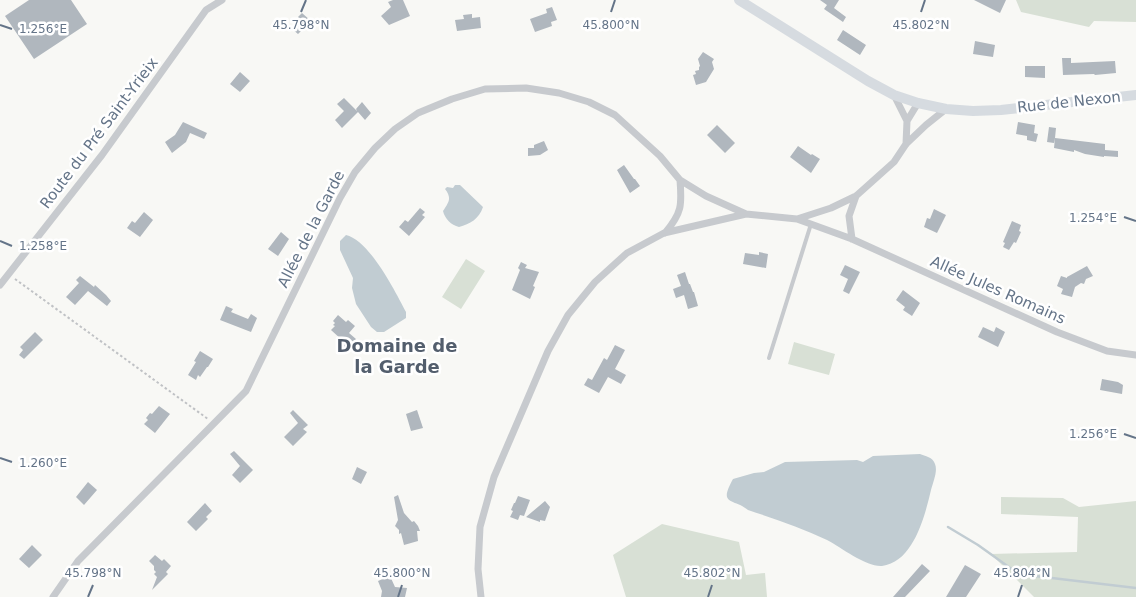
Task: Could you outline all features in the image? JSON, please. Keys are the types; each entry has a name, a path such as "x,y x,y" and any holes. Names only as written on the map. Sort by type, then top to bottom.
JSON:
{"main road":[{"name":"Rue de Nexon","path":"739,0 868,81 894,95 918,103 946,109 973,111 1001,110 1136,95"}],"street":[{"name":"Route du Pré Saint-Yrieix","path":"0,285 102,155 206,10 222,0"},
{"name":"Allée de la Garde","path":"53,597 78,561 246,391 340,198 355,172 375,148 395,129 418,113 452,99 485,89 526,88 559,93 589,102 615,115 660,156 680,180 706,196 746,214"},
{"path":"894,95 907,121"},
{"path":"906,144 907,121 918,103"},
{"name":"Allée de la Garde","path":"481,597 478,569 480,527 494,477 548,351 568,314 595,282 627,253 664,233 746,214 797,218 831,208 856,196 894,162 906,144 926,124 946,109"},
{"name":"Allée de la Garde","path":"664,233 675,221 682,202 680,180"},
{"path":"852,239 849,216 856,196"},
{"name":"Allée Jules Romains","path":"797,218 852,239 1057,332 1107,351 1136,355"}],"lane":[{"path":"769,358 811,224"}],"path":[{"path":"9,274 214,423"}],"shaded area":[{"path":"1016,0 1136,0 1136,22 1094,21 1089,27 1021,12"},
{"path":"455,185 460,185 483,207 474,220 459,227 453,225 445,217 443,211 449,200 445,189 447,187 453,188"},
{"path":"346,235 355,239 373,256 389,280 406,312 406,318 384,332 377,332 371,327 356,304 352,288 353,278 340,250 340,241"},
{"path":"466,259 485,271 461,309 442,297"},
{"path":"794,342 835,354 829,375 788,364"},
{"path":"920,454 933,460 936,470 921,524 910,547 902,556 893,563 882,566 862,560 827,540 748,510 727,498 733,479 764,472 785,462 857,460 863,462 873,456"},
{"path":"1001,497 1063,498 1079,507 1136,501 1136,597 1034,597 991,554 1077,552 1078,517 1001,514"},
{"path":"662,524 739,542 746,575 765,573 767,597 626,597 613,555"}],"building":[{"path":"29,0 71,0 87,24 34,59 5,16"},
{"path":"403,0 410,16 389,25 381,16 391,7 388,2"},
{"path":"820,0 839,0 834,8 846,17 843,22 824,9 827,5"},
{"path":"974,0 1006,0 1000,13"},
{"path":"552,7 557,20 551,22 552,26 535,32 530,19 547,13 546,9"},
{"path":"302,13 311,21 298,34 291,28"},
{"path":"472,14 472,18 480,17 481,28 457,31 455,20 464,19 463,15"},
{"path":"843,30 866,45 860,55 837,40"},
{"path":"975,41 995,45 993,57 973,54"},
{"path":"703,52 714,59 712,62 714,69 706,82 696,85 693,75 696,74 695,71 699,70 698,59"},
{"path":"1062,58 1071,58 1071,63 1115,61 1116,73 1063,75"},
{"path":"1025,66 1045,66 1045,78 1025,77"},
{"path":"240,72 250,81 240,92 230,84"},
{"path":"344,98 357,111 356,109 362,102 371,113 365,120 358,112 342,128 335,120 344,111 337,104"},
{"path":"183,122 207,133 204,139 190,133 186,142 172,153 165,142 175,135"},
{"path":"1018,122 1035,125 1034,133 1038,134 1036,142 1027,140 1027,136 1016,134"},
{"path":"717,125 735,143 725,153 707,135"},
{"path":"1049,127 1056,128 1054,143 1047,142"},
{"path":"1055,138 1105,144 1105,150 1118,151 1118,157 1104,157 1074,150 1074,152 1054,148"},
{"path":"544,141 548,150 540,155 528,156 528,148 534,148 534,145"},
{"path":"798,146 820,159 811,173 790,157"},
{"path":"624,165 640,186 630,193 617,170"},
{"path":"420,208 425,212 422,215 425,217 409,236 399,227 405,220 408,222"},
{"path":"934,209 946,215 937,233 924,227 927,218 930,219"},
{"path":"144,212 153,220 140,237 127,228 132,221 135,223"},
{"path":"1012,221 1021,225 1019,231 1021,232 1016,243 1014,242 1009,250 1003,247 1005,243 1003,242"},
{"path":"281,232 289,239 278,256 268,249"},
{"path":"759,252 768,254 766,268 743,264 745,253 759,255"},
{"path":"521,262 527,265 525,268 539,272 530,299 512,290"},
{"path":"845,265 860,272 849,294 843,291 848,279 840,275"},
{"path":"1087,266 1093,276 1086,279 1084,284 1081,283 1075,287 1072,297 1061,294 1063,289 1057,286 1061,276 1067,278"},
{"path":"685,272 698,306 688,309 684,295 676,298 673,289 681,286 677,275"},
{"path":"80,276 94,287 95,285 106,295 111,301 107,306 88,291 75,305 66,297 79,283 76,280"},
{"path":"903,290 920,303 912,316 903,310 905,307 896,300"},
{"path":"226,306 233,309 231,312 248,319 251,314 257,318 251,332 220,320"},
{"path":"338,315 346,322 348,320 355,326 349,333 356,339 345,352 338,345 342,340 331,330 335,326 333,321"},
{"path":"983,327 994,332 996,327 1005,332 998,347 978,337"},
{"path":"35,332 43,340 24,359 19,355 23,350 20,347"},
{"path":"615,345 625,350 615,369 626,375 621,384 608,377 599,393 584,385 588,378 592,380 604,358 607,360"},
{"path":"200,351 213,359 200,377 198,375 196,380 188,375"},
{"path":"1102,379 1118,382 1123,385 1122,394 1100,390"},
{"path":"159,406 170,414 155,433 144,424 148,420 146,418 150,413 152,414"},
{"path":"293,410 308,425 303,429 307,432 293,446 284,437 298,423 290,413"},
{"path":"417,410 423,428 411,431 406,414"},
{"path":"234,451 253,470 240,483 232,475 240,466 230,454"},
{"path":"357,467 367,472 361,484 352,479"},
{"path":"88,482 97,490 84,505 76,497"},
{"path":"398,495 404,513 412,522 414,521 420,531 417,531 418,541 404,545 401,533 399,534 399,530 395,526 398,520 394,497"},
{"path":"518,496 530,500 524,516 520,515 518,520 510,517 513,511 511,510"},
{"path":"545,501 550,507 545,521 540,520 540,522 526,517"},
{"path":"205,503 212,511 206,517 208,519 196,531 187,522"},
{"path":"32,545 42,555 29,568 19,559"},
{"path":"155,555 162,561 164,559 171,566 166,572 168,574 152,590 157,577 154,574 156,572 154,566 149,561"},
{"path":"922,564 930,571 905,597 893,597"},
{"path":"965,565 981,574 966,597 946,597"},
{"path":"390,576 395,587 407,588 405,597 381,597 382,591 378,581"}],"waterway":[{"path":"948,527 978,545 1013,570 1035,576 1136,588"}],"district":[{"name":"Domaine de la Garde","path":"397,356"}]}
